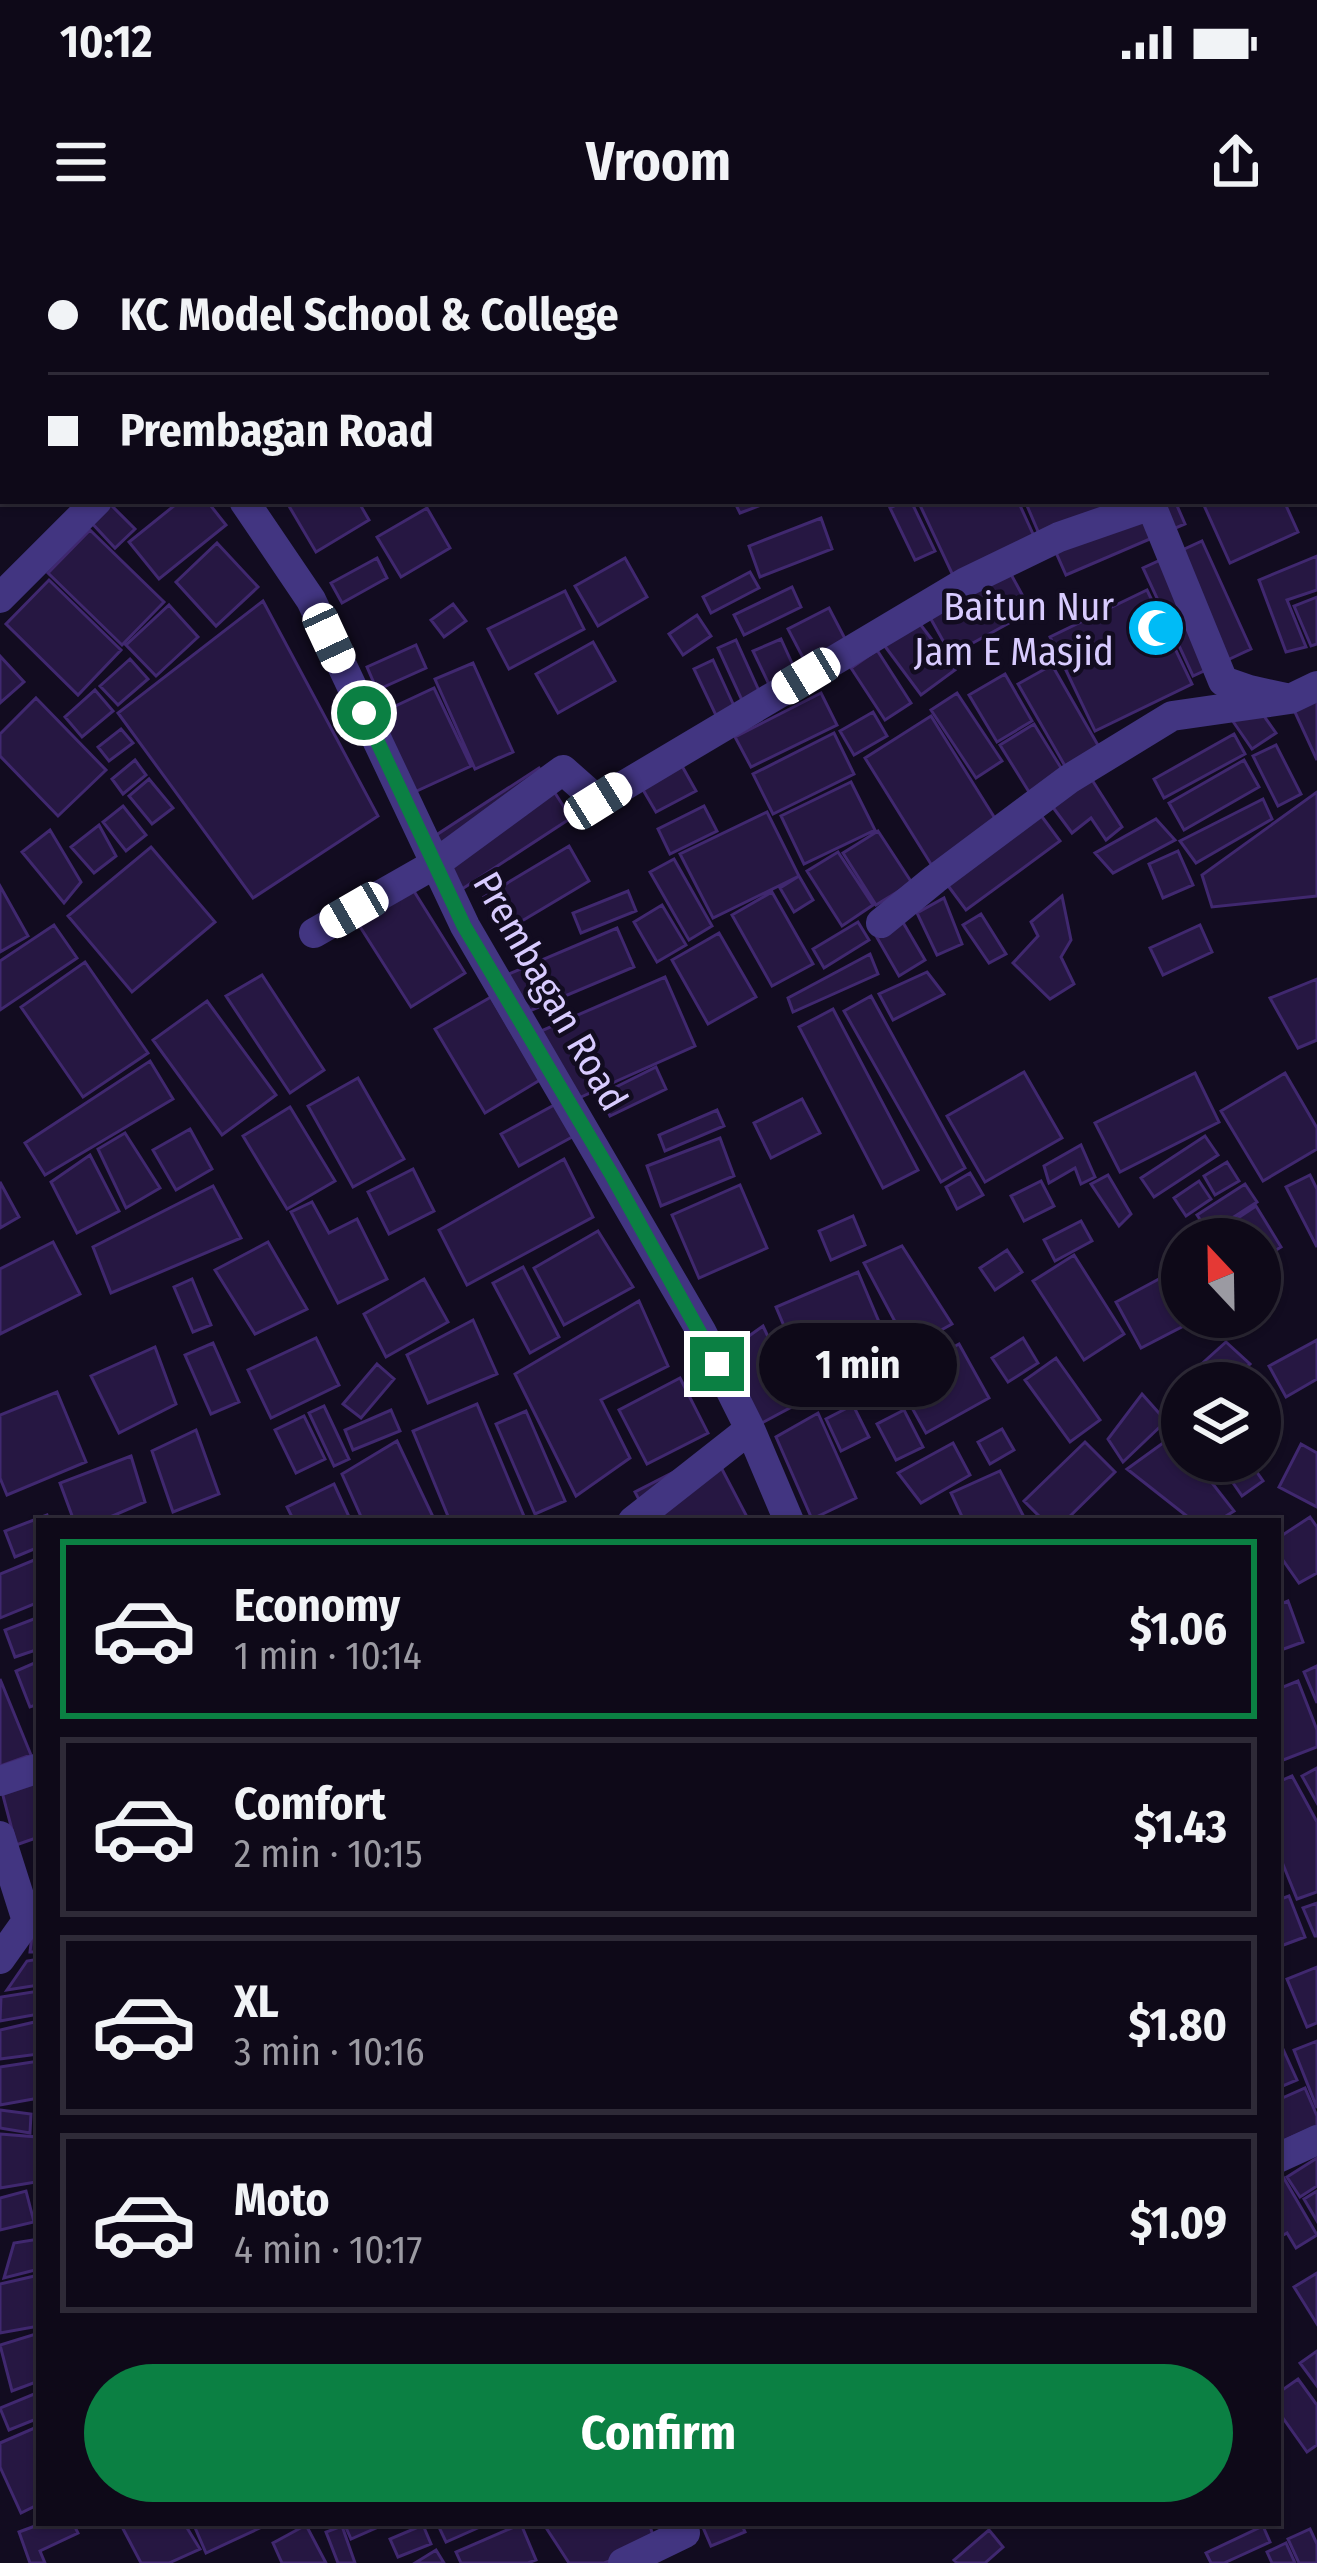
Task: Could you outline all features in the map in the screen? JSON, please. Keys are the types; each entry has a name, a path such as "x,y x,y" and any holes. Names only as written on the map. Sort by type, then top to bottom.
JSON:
{"street":[{"path":"0,598 94,504"},
{"name":"Prembagan Road","path":"246,504 311,600 464,926 701,1331 788,1518"},
{"path":"314,934 435,864 563,770 598,801 966,582 1059,537 1147,504"},
{"path":"1150,504 1223,680 1250,690 1304,692"},
{"path":"881,923 1069,779 1172,716 1304,692"},
{"path":"637,1518 750,1429"},
{"path":"0,1781 36,1769"},
{"path":"0,1836 27,1921 0,1959"},
{"path":"1281,2157 1317,2140"},
{"path":"623,2563 686,2540"}],"building":[{"path":"110,504 135,529 115,548 89,520"},
{"path":"176,504 209,504 226,525 159,579 129,542"},
{"path":"288,504 360,504 369,520 316,552"},
{"path":"736,504 764,504 740,513"},
{"path":"912,504 935,551 915,560 890,508"},
{"path":"919,504 1019,504 1038,545 956,582"},
{"path":"1026,504 1116,504 1040,536"},
{"path":"1157,504 1176,504 1185,524 1066,575 1054,548"},
{"path":"1203,504 1285,504 1298,532 1230,563"},
{"path":"427,508 450,548 401,577 377,537"},
{"path":"821,518 832,549 760,577 749,546"},
{"path":"90,530 164,602 122,645 48,573"},
{"path":"1202,541 1251,649 1193,676 1143,568"},
{"path":"217,543 258,587 216,626 176,582"},
{"path":"1317,556 1317,590 1287,600 1306,647 1286,652 1259,580"},
{"path":"377,558 387,578 342,603 331,583"},
{"path":"625,558 647,597 598,626 575,586"},
{"path":"1007,567 1031,611 951,655 927,612"},
{"path":"750,572 759,588 711,613 703,597"},
{"path":"49,580 121,650 78,695 6,624"},
{"path":"792,587 801,607 744,635 734,615"},
{"path":"1147,590 1192,684 1095,731 1050,637"},
{"path":"565,591 584,629 509,669 488,629"},
{"path":"1317,597 1317,644 1311,646 1294,606"},
{"path":"263,601 378,816 253,898 118,713"},
{"path":"453,604 466,621 444,637 431,620"},
{"path":"169,605 198,637 156,676 126,645"},
{"path":"829,608 853,654 812,675 788,629"},
{"path":"697,615 711,636 683,655 669,634"},
{"path":"917,620 955,670 921,695 884,645"},
{"path":"781,639 801,683 774,695 753,651"},
{"path":"736,640 764,702 746,709 718,648"},
{"path":"593,642 615,681 558,713 536,674"},
{"path":"416,645 426,668 377,690 367,667"},
{"path":"877,650 911,703 885,720 851,668"},
{"path":"0,656 24,682 0,703"},
{"path":"130,659 148,679 118,705 100,686"},
{"path":"713,660 740,719 722,728 694,669"},
{"path":"473,663 513,752 475,769 435,679"},
{"path":"1052,665 1099,747 1065,766 1018,684"},
{"path":"1005,674 1032,721 997,742 969,695"},
{"path":"434,688 471,766 408,795 372,717"},
{"path":"1244,688 1276,733 1252,749 1221,704"},
{"path":"95,690 113,711 82,737 65,717"},
{"path":"821,693 837,725 751,767 735,737"},
{"path":"957,693 1002,761 976,778 931,710"},
{"path":"36,698 106,770 58,816 0,756 0,734"},
{"path":"1317,700 1317,760 1294,710"},
{"path":"873,712 887,736 854,755 840,731"},
{"path":"931,716 1001,828 934,869 865,758"},
{"path":"1034,724 1063,771 1029,792 1000,745"},
{"path":"121,729 133,743 109,761 98,747"},
{"path":"834,733 854,774 773,814 753,774"},
{"path":"1234,734 1245,754 1164,798 1154,779"},
{"path":"1276,745 1301,794 1278,806 1253,756"},
{"path":"135,760 146,775 123,794 112,779"},
{"path":"1244,760 1259,787 1184,830 1169,803"},
{"path":"682,766 696,791 656,812 642,788"},
{"path":"539,768 571,818 456,893 424,843"},
{"path":"1087,772 1122,827 1106,840 1091,818 1072,833 1049,802"},
{"path":"149,779 173,808 152,824 129,796"},
{"path":"851,782 875,830 804,864 781,816"},
{"path":"1317,792 1317,896 1212,907 1202,875"},
{"path":"1263,799 1272,819 1196,863 1180,841"},
{"path":"123,806 146,835 126,851 103,822"},
{"path":"704,806 717,831 670,854 658,829"},
{"path":"1037,810 1060,841 966,910 943,879"},
{"path":"767,812 799,876 713,918 680,854"},
{"path":"1156,819 1175,840 1113,873 1095,853"},
{"path":"99,825 116,856 94,873 71,847"},
{"path":"50,830 81,882 64,903 22,852"},
{"path":"878,831 912,883 876,905 843,853"},
{"path":"569,846 589,881 505,931 484,897"},
{"path":"151,847 215,922 132,992 68,916"},
{"path":"1178,851 1193,885 1163,898 1149,864"},
{"path":"838,852 873,905 842,926 807,871"},
{"path":"674,859 712,926 689,940 650,872"},
{"path":"799,876 813,900 794,912 780,888"},
{"path":"0,886 28,936 0,952"},
{"path":"412,888 465,973 411,1007 357,922"},
{"path":"628,891 636,911 581,933 573,913"},
{"path":"772,892 813,964 772,986 732,915"},
{"path":"1062,896 1071,940 1061,957 1074,984 1050,999 1013,963 1038,936 1031,922"},
{"path":"944,898 962,944 937,955 917,913"},
{"path":"662,905 686,945 657,962 634,922"},
{"path":"981,914 1006,954 989,963 963,925"},
{"path":"901,919 925,960 899,976 875,934"},
{"path":"858,922 869,940 824,968 813,949"},
{"path":"54,925 77,958 0,1010 0,961"},
{"path":"1200,925 1212,952 1163,975 1150,948"},
{"path":"617,928 634,967 520,1015 504,976"},
{"path":"719,933 756,997 708,1024 672,960"},
{"path":"870,954 878,974 793,1012 788,998"},
{"path":"85,962 148,1053 83,1097 21,1007"},
{"path":"927,972 944,994 893,1020 879,994"},
{"path":"262,975 324,1070 290,1093 226,996"},
{"path":"665,977 695,1046 572,1101 541,1031"},
{"path":"1317,979 1317,1040 1298,1048 1270,998"},
{"path":"871,996 965,1168 941,1182 844,1011"},
{"path":"491,997 540,1080 485,1113 435,1029"},
{"path":"207,1001 276,1095 222,1135 153,1040"},
{"path":"833,1009 918,1170 883,1188 799,1027"},
{"path":"150,1061 173,1099 45,1175 25,1143"},
{"path":"656,1067 666,1089 610,1116 600,1095"},
{"path":"1024,1072 1062,1138 985,1182 947,1116"},
{"path":"1195,1073 1219,1122 1120,1172 1095,1123"},
{"path":"1285,1073 1317,1128 1317,1149 1263,1181 1221,1111"},
{"path":"358,1078 404,1159 353,1187 308,1106"},
{"path":"802,1099 820,1133 771,1158 754,1123"},
{"path":"556,1104 574,1136 519,1166 501,1134"},
{"path":"290,1107 335,1181 287,1209 243,1136"},
{"path":"717,1110 724,1126 665,1151 659,1135"},
{"path":"190,1129 212,1169 176,1190 153,1150"},
{"path":"125,1133 160,1188 126,1208 98,1149"},
{"path":"1205,1136 1218,1155 1154,1197 1141,1178"},
{"path":"720,1138 734,1176 661,1206 647,1166"},
{"path":"1081,1145 1095,1177 1081,1184 1075,1168 1049,1183 1044,1166"},
{"path":"90,1155 119,1211 77,1233 51,1182"},
{"path":"564,1159 593,1217 467,1285 439,1230"},
{"path":"1227,1162 1239,1181 1215,1195 1204,1176"},
{"path":"413,1169 434,1211 389,1234 368,1192"},
{"path":"970,1173 983,1195 957,1209 946,1187"},
{"path":"1108,1175 1131,1214 1119,1226 1091,1184"},
{"path":"1310,1175 1317,1189 1317,1247 1286,1187"},
{"path":"1041,1181 1054,1206 1024,1221 1011,1196"},
{"path":"1199,1181 1211,1199 1186,1216 1174,1198"},
{"path":"0,1182 19,1217 0,1228"},
{"path":"1245,1184 1257,1202 1232,1218 1197,1215"},
{"path":"740,1185 767,1248 699,1278 672,1215"},
{"path":"213,1186 241,1238 111,1293 93,1247"},
{"path":"312,1202 329,1233 357,1219 387,1279 338,1303 291,1212"},
{"path":"1256,1206 1263,1218 1238,1218"},
{"path":"853,1216 865,1245 831,1260 819,1231"},
{"path":"1081,1221 1092,1241 1055,1261 1044,1240"},
{"path":"598,1231 633,1287 564,1325 534,1268"},
{"path":"53,1242 80,1294 0,1334 0,1269"},
{"path":"268,1242 307,1309 255,1334 215,1270"},
{"path":"902,1246 952,1324 909,1348 864,1263"},
{"path":"1007,1250 1022,1272 995,1290 980,1268"},
{"path":"1074,1255 1124,1334 1084,1360 1033,1281"},
{"path":"523,1267 559,1337 530,1353 493,1283"},
{"path":"858,1272 893,1355 811,1390 776,1307"},
{"path":"1161,1278 1161,1338 1141,1348 1116,1302"},
{"path":"192,1279 211,1325 193,1332 174,1287"},
{"path":"424,1279 448,1322 386,1357 364,1314"},
{"path":"639,1301 668,1366 601,1400 630,1458 576,1496 515,1374"},
{"path":"473,1320 497,1374 428,1403 407,1355"},
{"path":"763,1326 799,1403 758,1425 725,1353"},
{"path":"316,1338 339,1385 271,1418 248,1370"},
{"path":"1023,1338 1038,1363 1008,1382 992,1358"},
{"path":"1317,1340 1317,1379 1286,1397 1281,1388 1281,1362 1276,1362"},
{"path":"1226,1342 1248,1362 1204,1362"},
{"path":"213,1343 239,1402 211,1414 185,1355"},
{"path":"959,1344 989,1398 926,1433 896,1379"},
{"path":"155,1347 176,1404 119,1433 91,1376"},
{"path":"1056,1358 1100,1420 1070,1442 1025,1380"},
{"path":"377,1364 394,1379 361,1418 343,1404"},
{"path":"680,1378 708,1433 647,1464 619,1410"},
{"path":"57,1392 86,1462 7,1495 0,1478 0,1415"},
{"path":"1142,1394 1161,1415 1161,1426 1123,1462 1108,1439"},
{"path":"477,1404 525,1518 449,1518 413,1431"},
{"path":"853,1405 869,1437 841,1451 826,1419"},
{"path":"324,1406 349,1459 334,1466 309,1413"},
{"path":"391,1410 400,1431 353,1450 345,1430"},
{"path":"904,1410 923,1447 896,1460 877,1424"},
{"path":"526,1411 565,1501 535,1514 496,1424"},
{"path":"818,1413 856,1498 812,1518 776,1437"},
{"path":"304,1416 325,1459 296,1473 275,1430"},
{"path":"1002,1429 1014,1450 990,1464 978,1442"},
{"path":"196,1430 219,1494 173,1512 152,1451"},
{"path":"397,1441 434,1518 362,1518 342,1474"},
{"path":"1085,1442 1115,1472 1068,1518 1041,1518 1024,1501"},
{"path":"953,1443 970,1475 921,1503 898,1473"},
{"path":"1161,1444 1161,1482 1211,1482 1234,1511 1223,1518 1189,1518 1127,1469"},
{"path":"1301,1444 1317,1453 1317,1507 1279,1487"},
{"path":"713,1452 746,1515 648,1518 635,1492"},
{"path":"131,1456 145,1502 108,1518 73,1518 60,1483"},
{"path":"1000,1471 1024,1518 963,1518 951,1493"},
{"path":"1232,1482 1262,1482 1242,1496"},
{"path":"334,1484 350,1518 292,1518 287,1507"},
{"path":"1310,1517 1317,1527 1317,1573 1299,1583 1281,1557 1281,1536"},
{"path":"36,1519 36,1548 15,1557 5,1531"},
{"path":"36,1559 36,1603 0,1618 0,1574"},
{"path":"1288,1601 1303,1642 1281,1650 1281,1604"},
{"path":"36,1618 36,1650 15,1657 5,1630"},
{"path":"36,1662 36,1705 30,1707 16,1671"},
{"path":"1317,1666 1317,1703 1304,1672"},
{"path":"0,1679 31,1755 0,1766"},
{"path":"1298,1681 1317,1730 1317,1747 1281,1761 1281,1688"},
{"path":"1317,1768 1317,1803 1302,1776"},
{"path":"1292,1776 1317,1822 1317,1892 1297,1899 1281,1859 1281,1781"},
{"path":"36,1778 36,1838 16,1845 2,1792"},
{"path":"1289,1896 1305,1937 1281,1946 1281,1899"},
{"path":"1317,1903 1317,1936 1315,1936 1303,1908"},
{"path":"33,1927 36,1952 30,1952"},
{"path":"36,1960 36,1985 7,1990 27,1961"},
{"path":"1317,1967 1317,2023 1307,2027 1287,1979"},
{"path":"36,1991 36,2015 0,2021 1,1997"},
{"path":"36,2022 36,2054 0,2059 0,2030"},
{"path":"1317,2041 1317,2108 1294,2050"},
{"path":"1281,2045 1297,2080 1281,2087"},
{"path":"36,2061 36,2099 0,2105 0,2067"},
{"path":"1305,2088 1317,2126 1281,2142 1281,2099"},
{"path":"0,2110 31,2114 30,2133 0,2128"},
{"path":"0,2134 36,2137 36,2182 0,2188"},
{"path":"1317,2158 1317,2186 1300,2197 1287,2177"},
{"path":"1281,2173 1317,2235 1296,2248 1287,2233 1281,2236"},
{"path":"26,2191 34,2222 0,2230 0,2198"},
{"path":"1317,2191 1317,2221 1304,2199"},
{"path":"36,2239 36,2270 4,2278 14,2243"},
{"path":"1317,2273 1317,2324 1294,2287"},
{"path":"36,2276 36,2327 0,2333 0,2284"},
{"path":"36,2334 36,2382 12,2391 0,2345"},
{"path":"1317,2351 1317,2386 1300,2363"},
{"path":"1298,2379 1317,2405 1317,2445 1307,2452 1281,2415 1281,2391"},
{"path":"36,2393 36,2419 9,2430 0,2408"},
{"path":"36,2427 36,2506 21,2513 0,2467 0,2443"},
{"path":"36,2526 74,2526 78,2533 40,2551 45,2563 30,2563 19,2532"},
{"path":"122,2526 186,2526 200,2549 169,2563 141,2563"},
{"path":"194,2526 262,2526 262,2527 206,2553"},
{"path":"307,2526 326,2563 282,2563 273,2543"},
{"path":"342,2526 355,2563 338,2563 326,2532"},
{"path":"345,2526 380,2526 351,2539"},
{"path":"423,2526 431,2544 398,2557 390,2539"},
{"path":"438,2526 482,2526 446,2542"},
{"path":"522,2526 536,2560 461,2563 456,2552"},
{"path":"545,2526 650,2526 656,2545 604,2563 569,2563"},
{"path":"702,2526 742,2526 745,2532 711,2546"},
{"path":"1263,2526 1270,2542 1224,2563 1211,2563 1206,2553"},
{"path":"1310,2529 1317,2544 1317,2563 1299,2563 1288,2539"},
{"path":"989,2530 1003,2547 985,2563 954,2560"},
{"path":"1286,2543 1295,2563 1272,2563 1267,2552"},
{"path":"436,2550 444,2563 415,2563"}],"place":[{"name":"Baitun Nur Jam E Masjid","path":"1156,628"}],"route":[{"path":"364,713 464,926 612,1175 717,1364"}]}
